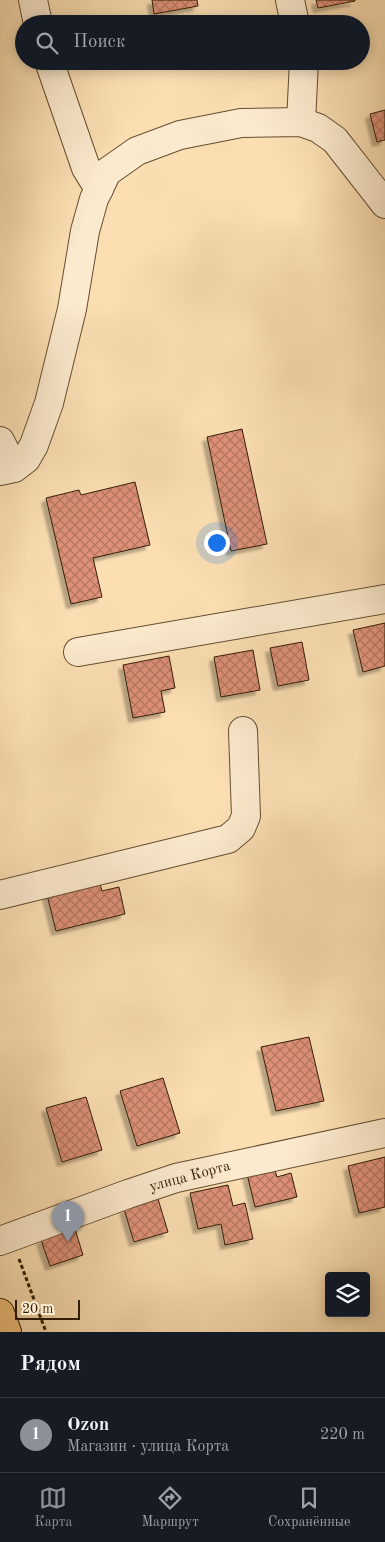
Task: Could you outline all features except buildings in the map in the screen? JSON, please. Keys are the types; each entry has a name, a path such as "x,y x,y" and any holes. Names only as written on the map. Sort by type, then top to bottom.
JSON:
{"main road":[{"path":"0,1313 7,1332"}],"street":[{"path":"33,0 36,15"},
{"path":"290,0 293,15"},
{"path":"52,70 86,168 99,189"},
{"path":"301,122 304,70"},
{"path":"0,441 7,470 26,458 34,445 49,403 72,309 85,232 94,199 107,172 137,151 180,135 241,123 301,122 318,128 335,140 385,204"},
{"path":"78,652 385,599"},
{"path":"0,895 228,840 241,828 246,816 243,731"},
{"name":"улица Корта","path":"5,1239 176,1178 385,1133"}],"path":[{"path":"5,1239 46,1332"}],"place":[{"name":"Ozon","path":"68,1242"}]}
